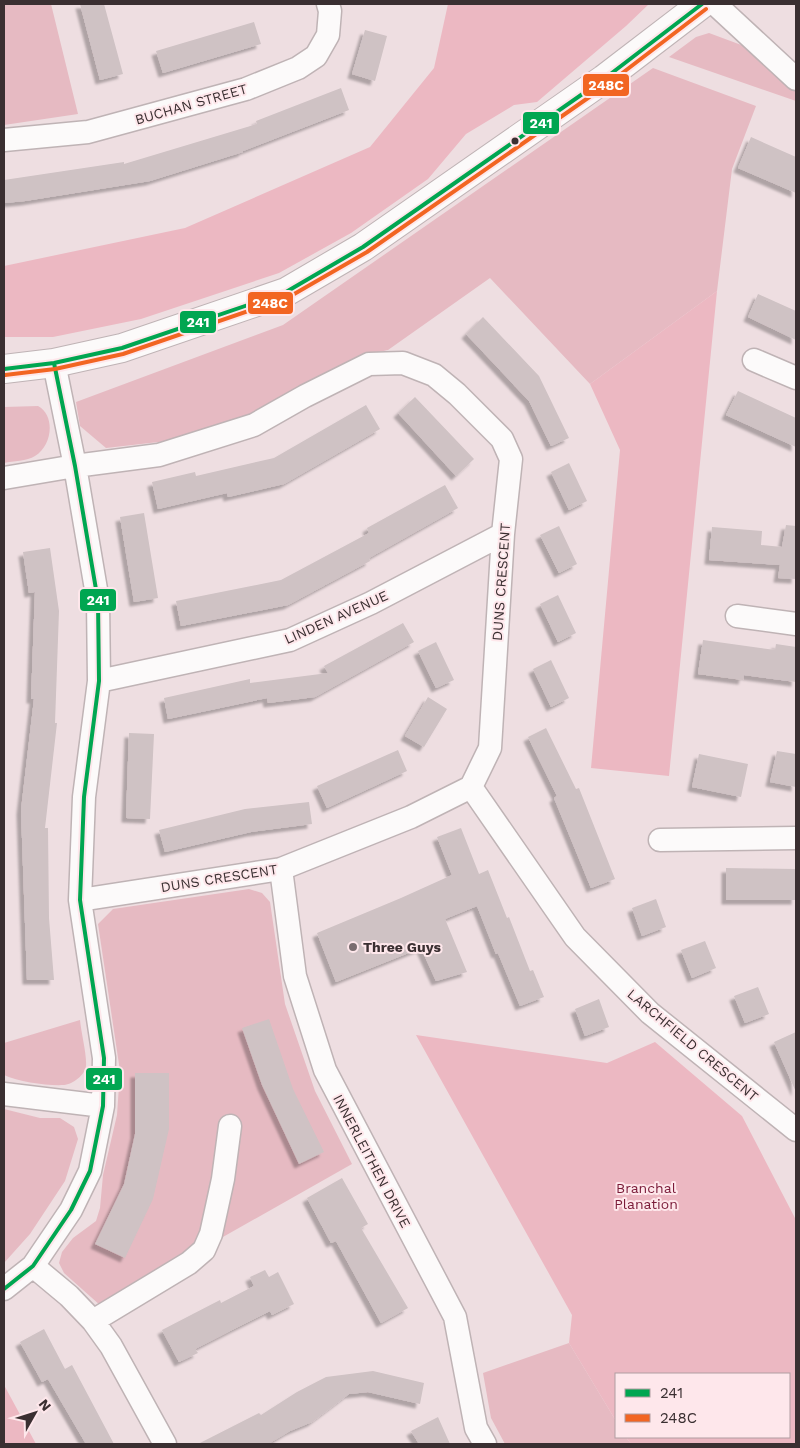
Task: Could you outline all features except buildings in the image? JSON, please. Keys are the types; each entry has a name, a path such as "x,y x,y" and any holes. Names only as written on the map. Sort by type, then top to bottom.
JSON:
{"street":[{"name":"BUCHAN STREET","path":"4,140 88,132 246,89 298,68 316,56 328,35 330,11 328,4"},
{"path":"4,369 54,363 122,348 286,292 371,241 604,79 702,4"},
{"path":"715,4 796,79"},
{"path":"754,360 796,378"},
{"path":"4,1289 33,1266 72,1210 90,1171 104,1106 104,1058 80,900 84,797 99,681 98,601 75,466 54,363"},
{"name":"DUNS CRESCENT","path":"4,478 158,455 187,446 254,425 305,396 369,364 403,363 434,375 457,394 502,439 511,460 503,534 490,748 470,787 412,817 281,869 80,900"},
{"name":"LINDEN AVENUE","path":"99,681 290,640 371,603 503,534"},
{"path":"738,616 796,624"},
{"name":"LARCHFIELD CRESCENT","path":"470,787 575,937 650,1013 796,1130"},
{"path":"660,840 796,838"},
{"name":"INNERLEITHEN DRIVE","path":"281,869 295,976 325,1070 454,1317 476,1428 485,1444"},
{"path":"4,1094 104,1106"},
{"path":"93,1321 189,1263 204,1250 211,1234 223,1179 230,1126"},
{"path":"33,1266 68,1296 93,1321 111,1346 165,1444"}],"shaded area":[{"path":"4,4 51,4 78,114 4,125"},
{"path":"709,33 744,46 796,92 796,101 669,57 696,37"},
{"path":"653,68 756,106 732,169 717,291 590,384 490,278 388,350 370,354 245,417 176,440 106,448 80,426 76,402 283,325"},
{"path":"38,406 48,417 50,431 45,445 32,458 4,463 4,407"},
{"path":"249,889 262,893 270,902 285,1004 315,1091 352,1164 101,1306 64,1273 59,1263 62,1252 73,1238 96,1221 100,1208 103,1175 117,1115 120,1071 98,924 113,909"},
{"path":"80,1020 86,1066 78,1078 64,1085 50,1085 25,1082 4,1075 4,1043"},
{"path":"4,1109 40,1118 60,1118 74,1127 78,1139 65,1181 30,1234 4,1263"},
{"path":"569,1343 615,1419 615,1438 627,1438 631,1444 505,1444 491,1418 483,1373"}],"green space":[{"path":"448,4 649,4 537,102 514,105 466,134 428,179 351,233 279,273 141,319 53,337 4,337 4,266 185,228 370,147 434,68"},
{"path":"717,291 669,776 591,768 620,450 590,384"},
{"name":"Branchal Planation","path":"416,1035 607,1063 655,1042 742,1116 796,1220 796,1444 631,1444 627,1438 790,1438 790,1373 615,1373 615,1419 569,1343 572,1315"},
{"path":"4,1385 36,1444 4,1444"}],"transit line":[{"name":"241","path":"4,369 54,363 122,348 286,292 363,247 604,79 702,4"},
{"name":"248C","path":"5,375 55,369 123,354 289,297 367,252 608,84 706,9"},
{"name":"241","path":"4,1289 33,1266 71,1210 90,1171 103,1106 104,1058 80,900 84,797 99,681 98,601 75,466 54,363"}],"place":[{"name":"Three Guys","path":"353,947"}]}
